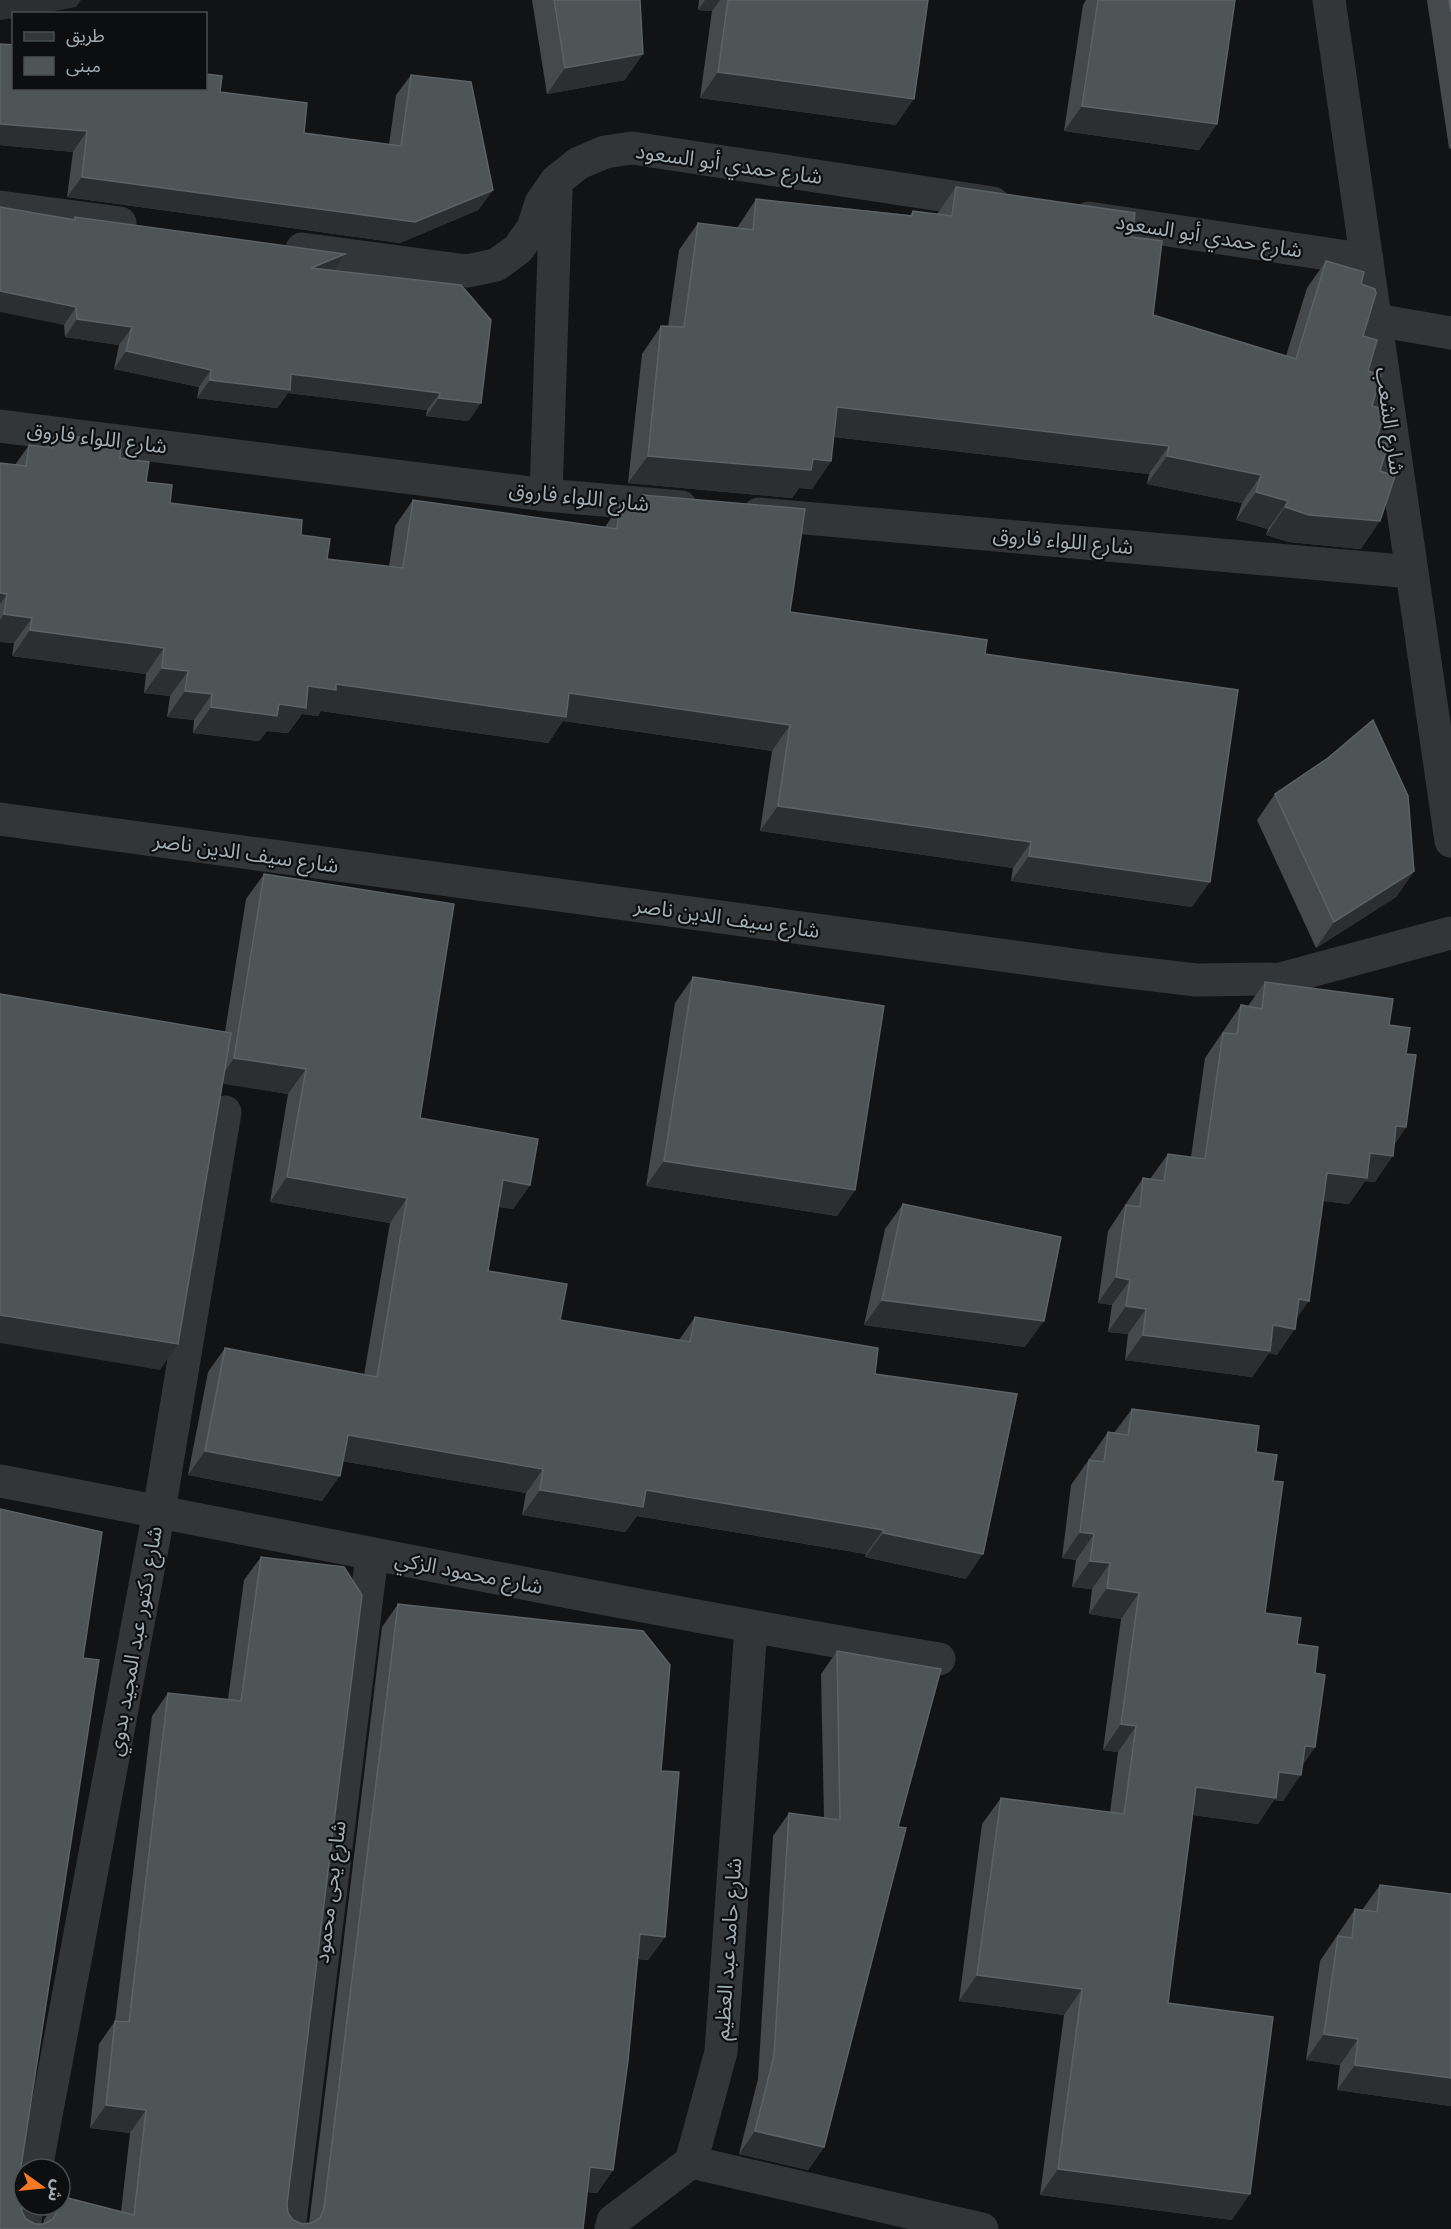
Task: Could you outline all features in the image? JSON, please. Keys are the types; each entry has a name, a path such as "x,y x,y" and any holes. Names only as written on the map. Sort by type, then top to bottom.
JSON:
{"street":[{"name":"شارع الشعب","path":"1329,0 1451,841"},
{"name":"شارع حمدي أبو السعود","path":"268,244 467,272 496,265 518,249 532,228 541,203 556,181 579,163 605,152 632,148 1023,208"},
{"path":"546,495 556,181"},
{"path":"0,207 152,228"},
{"name":"شارع حمدي أبو السعود","path":"1059,213 1367,260"},
{"path":"1376,320 1451,333"},
{"name":"شارع اللواء فاروق","path":"0,426 546,495 1412,572"},
{"name":"شارع سيف الدين ناصر","path":"0,819 1196,980 1281,979 1451,933"},
{"name":"شارع دكتور عبد المجيد بدوي","path":"38,2157 159,1511 225,1112"},
{"name":"شارع محمود الزكي","path":"0,1480 372,1555 750,1627 939,1659"},
{"name":"شارع يحى محمود","path":"289,2229 372,1555"},
{"name":"شارع حامد عبد العظيم","path":"691,2162 721,2052 750,1627"},
{"path":"611,2229 613,2221 691,2162 982,2229"}],"building":[{"path":"554,0 640,0 643,54 565,68"},
{"path":"728,0 928,0 914,99 718,72"},
{"path":"1098,0 1235,0 1217,124 1082,106"},
{"path":"0,44 12,45 12,90 207,90 207,74 222,76 220,92 307,103 304,133 401,146 411,75 471,82 493,190 415,222 82,177 87,131 0,124"},
{"path":"956,187 1135,213 1132,237 1162,241 1153,315 1296,359 1326,261 1364,272 1361,284 1375,289 1376,293 1363,336 1377,340 1368,371 1381,375 1372,406 1385,410 1376,440 1388,444 1380,471 1395,476 1380,521 1309,515 1285,507 1288,501 1256,492 1261,475 1167,456 1169,446 837,407 831,461 813,459 811,470 648,456 661,326 684,327 698,223 753,230 756,199 912,216 913,211 952,216"},
{"path":"0,207 75,220 75,217 345,254 311,268 461,285 491,320 481,403 439,398 440,393 291,374 290,390 210,380 211,370 126,351 132,327 77,319 76,307 0,291"},
{"path":"55,434 121,443 120,458 149,462 146,482 172,485 170,503 302,520 301,535 330,539 327,559 403,568 413,500 617,529 620,505 641,508 643,495 805,509 790,612 987,640 985,654 1238,690 1210,882 1029,856 1031,842 778,806 790,725 569,693 566,717 336,684 336,690 308,686 306,708 279,704 277,716 211,707 212,694 185,691 188,671 162,668 164,648 30,630 32,618 4,614 7,594 0,593 0,463 26,466 29,445 53,448"},
{"path":"1373,720 1408,796 1414,871 1334,922 1275,794 1328,758"},
{"path":"264,874 454,904 420,1118 538,1139 530,1185 503,1180 488,1271 567,1284 560,1320 690,1342 695,1317 878,1348 875,1374 1017,1394 983,1554 883,1533 883,1530 646,1490 643,1507 540,1490 543,1469 348,1435 340,1476 205,1451 225,1348 377,1377 407,1198 287,1177 306,1069 234,1058"},
{"path":"693,977 884,1006 855,1190 664,1161"},
{"path":"1265,982 1393,999 1389,1025 1410,1028 1406,1054 1416,1055 1406,1127 1396,1126 1393,1156 1370,1153 1367,1178 1327,1173 1309,1301 1299,1299 1295,1329 1273,1325 1270,1351 1143,1335 1146,1309 1126,1306 1130,1280 1116,1277 1126,1205 1140,1207 1143,1178 1164,1181 1168,1154 1205,1159 1223,1033 1237,1034 1241,1005 1262,1009"},
{"path":"0,994 231,1033 178,1344 0,1315"},
{"path":"903,1204 1061,1237 1044,1321 882,1300"},
{"path":"1132,1409 1259,1426 1256,1452 1277,1455 1273,1481 1283,1482 1265,1613 1301,1618 1297,1644 1318,1647 1315,1673 1325,1675 1315,1747 1305,1746 1301,1775 1279,1772 1276,1798 1196,1787 1168,2003 1273,2017 1250,2194 1058,2169 1082,1989 977,1975 1001,1798 1124,1814 1136,1726 1121,1724 1139,1593 1107,1588 1110,1563 1090,1561 1094,1534 1080,1532 1089,1460 1104,1462 1108,1432 1128,1435"},
{"path":"0,1509 102,1532 83,1658 99,1660 22,2157 12,2157 12,2217 25,2217 35,2224 44,2224 54,2217 72,2217 72,2199 134,2215 146,2110 106,2105 115,2021 129,2022 168,1693 241,1701 261,1557 344,1567 362,1595 287,2204 288,2213 293,2220 302,2224 312,2223 320,2218 324,2208 398,1604 643,1631 670,1665 661,1771 679,1772 665,1937 640,1934 628,2061 613,2170 590,2167 583,2229 0,2229"},
{"path":"837,1651 941,1669 898,1827 906,1828 824,2147 755,2131 774,2056 789,1813 840,1820"},
{"path":"1380,1885 1451,1894 1451,2078 1355,2065 1358,2039 1324,2034 1338,1936 1352,1938 1355,1909 1377,1912"}]}
